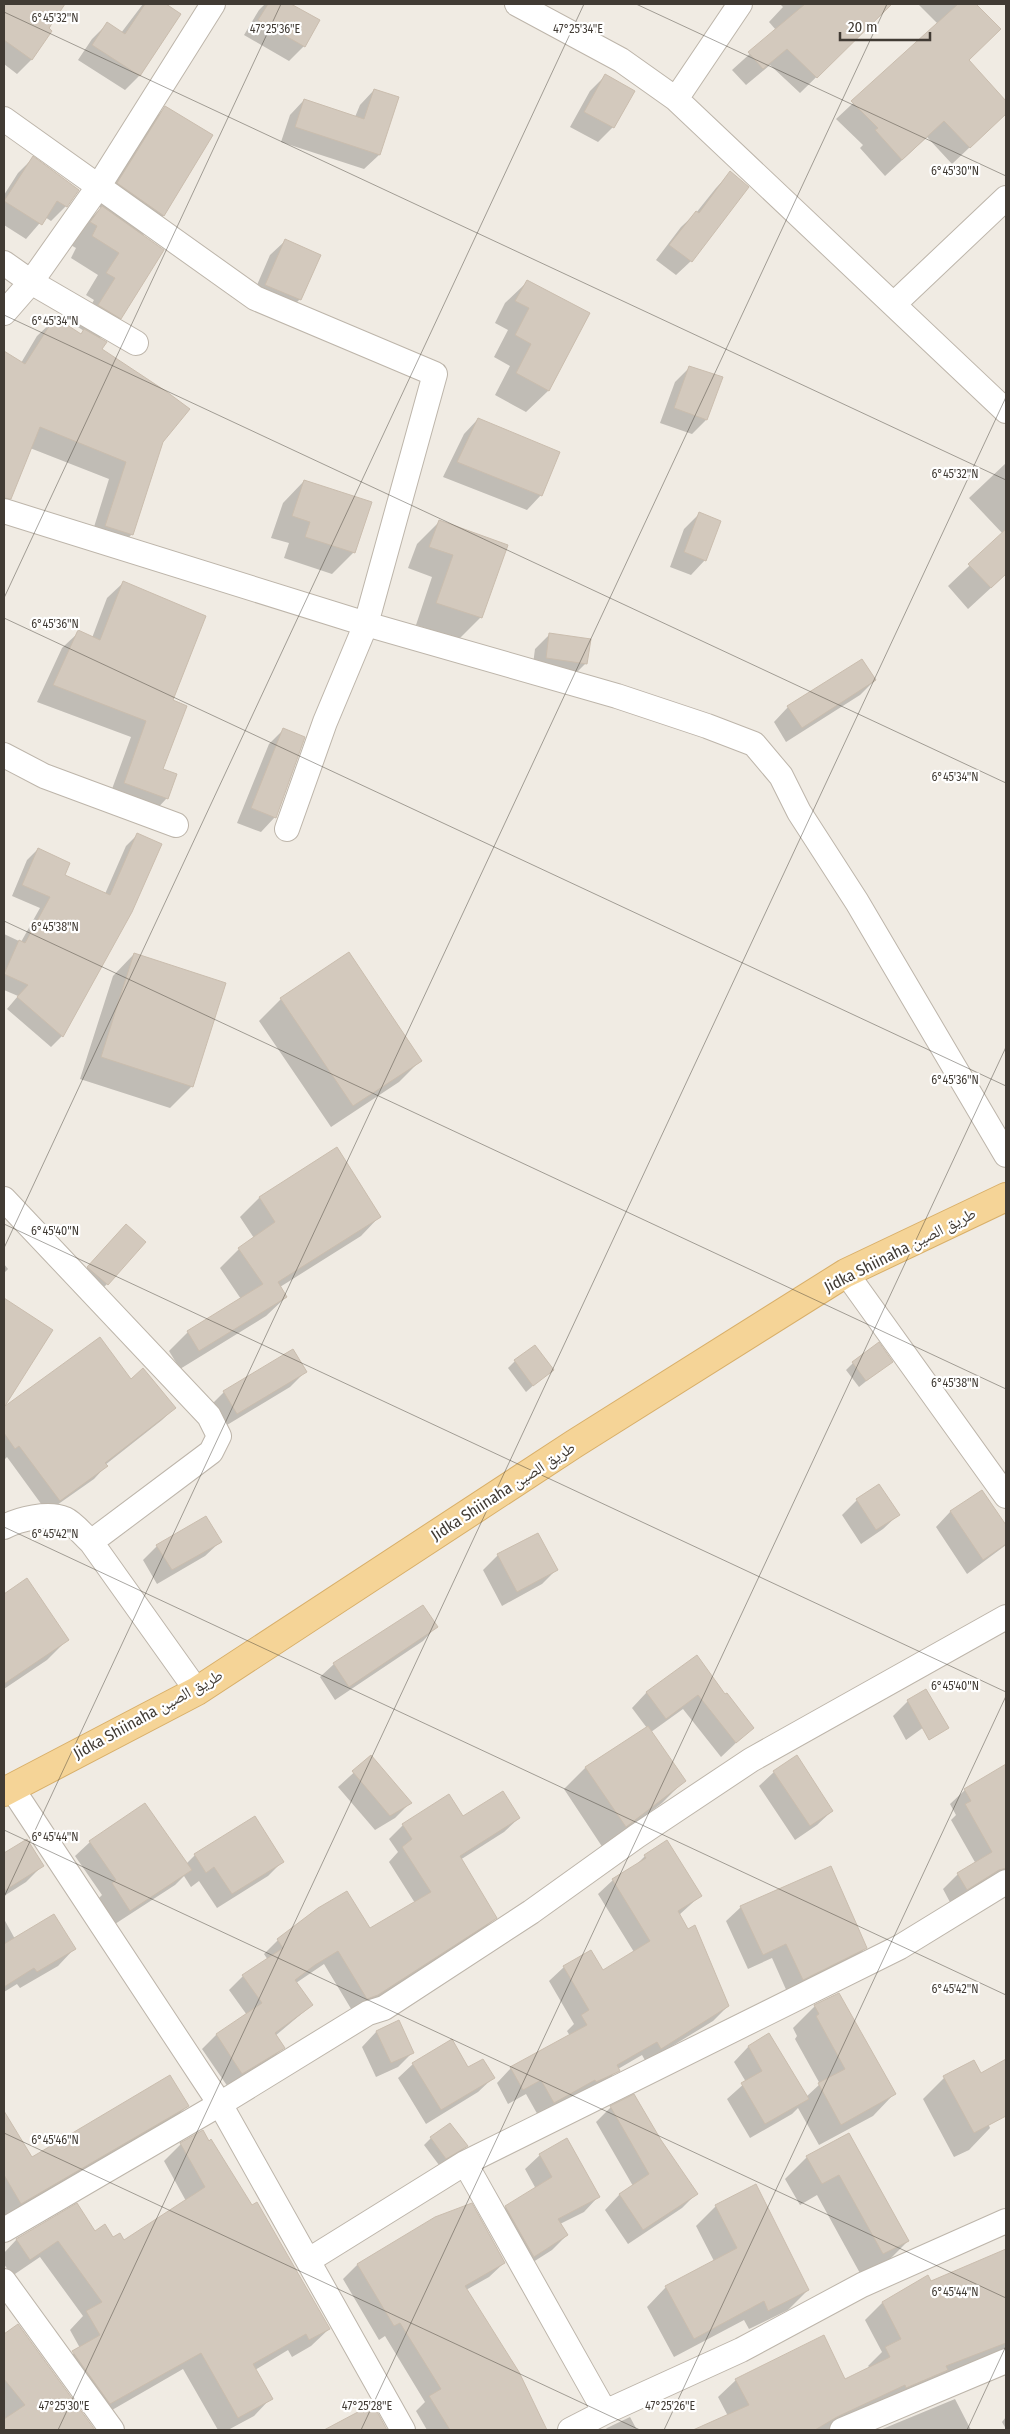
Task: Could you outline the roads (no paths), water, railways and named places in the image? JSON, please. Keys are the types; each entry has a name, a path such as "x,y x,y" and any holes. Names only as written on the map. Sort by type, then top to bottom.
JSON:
{"main road":[{"name":"Jidka Shiinaha طريق الصين","path":"7,1789 197,1691 574,1444 846,1273 1006,1197"}],"street":[{"path":"517,4 621,60 676,99 1006,411"},
{"path":"676,99 740,4"},
{"path":"4,313 31,282 98,187 207,6"},
{"path":"4,119 254,298 435,374 366,624 325,722 287,829"},
{"path":"894,304 1006,198"},
{"path":"4,263 31,282 136,342"},
{"path":"4,511 366,624 617,696 754,744 780,776 799,812 857,902 1006,1155"},
{"path":"4,755 44,776 176,825"},
{"path":"4,1199 209,1416 219,1436 211,1452 91,1542"},
{"path":"846,1273 1006,1496"},
{"path":"4,1527 15,1521 39,1516 65,1519 91,1542 197,1691"},
{"path":"4,2230 220,2104 368,2013 384,2008 531,1912 637,1836 751,1760 1006,1618"},
{"path":"7,1789 220,2104 403,2430"},
{"path":"309,2260 465,2163 900,1947 1006,1882"},
{"path":"465,2163 604,2412"},
{"path":"570,2430 604,2412 741,2350 862,2285 1006,2221"},
{"path":"4,2281 112,2430"},
{"path":"842,2430 1006,2360"}]}
